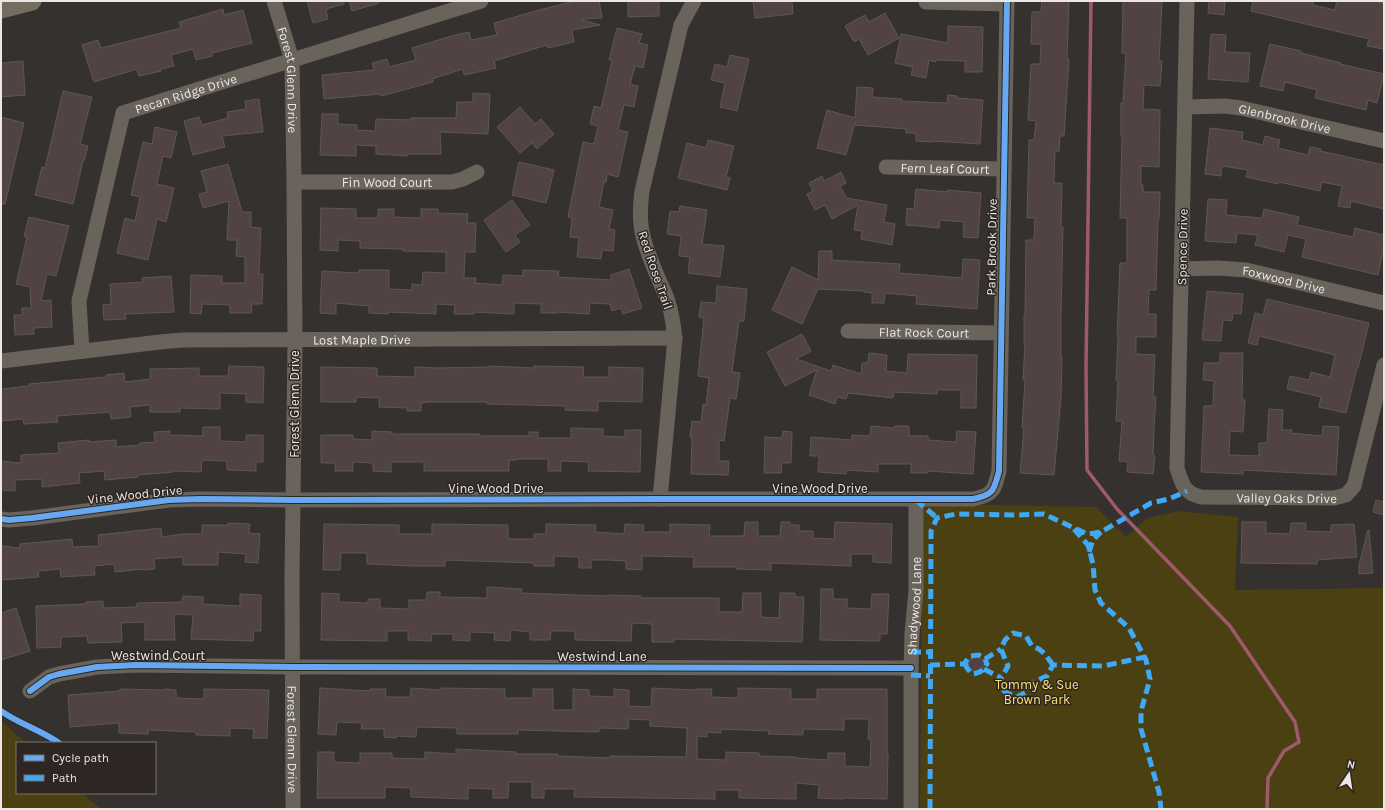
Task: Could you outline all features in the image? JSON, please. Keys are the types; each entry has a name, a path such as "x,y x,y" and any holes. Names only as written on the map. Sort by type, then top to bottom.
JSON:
{"main road":[{"path":"1,9 32,1"}],"street":[{"name":"Forest Glenn Drive","path":"274,1 292,60 294,182 293,809"},
{"name":"Pecan Ridge Drive","path":"82,351 79,301 123,113 481,1"},
{"name":"Red Rose Trail","path":"660,499 675,338 667,298 653,266 643,237 640,222 640,205 642,190 681,26 694,1"},
{"name":"Spence Drive","path":"1187,1 1177,468 1182,483 1187,491"},
{"path":"926,2 1007,3"},
{"name":"Park Brook Drive","path":"991,493 996,484 999,471 1007,3"},
{"name":"Glenbrook Drive","path":"1185,107 1224,106 1241,108 1384,141"},
{"name":"Fern Leaf Court","path":"886,167 1004,168"},
{"name":"Fin Wood Court","path":"294,182 452,182 463,179 477,172"},
{"name":"Foxwood Drive","path":"1182,269 1217,268 1246,270 1384,303"},
{"name":"Flat Rock Court","path":"848,331 1001,333"},
{"name":"Lost Maple Drive","path":"1,361 183,340 675,338"},
{"name":"Valley Oaks Drive","path":"1187,491 1194,496 1201,498 1334,498 1346,495 1354,486 1384,365"},
{"name":"Vine Wood Drive","path":"1,519 9,520 32,518 169,500 200,499 973,500 985,497 991,493"},
{"name":"Shadywood Lane","path":"911,809 911,668 916,590 916,500"},
{"name":"Westwind Court","path":"30,691 54,675 97,667 136,665 293,667"},
{"name":"Westwind Lane","path":"293,667 911,668"}],"green space":[{"name":"Tommy & Sue Brown Park","path":"922,505 1096,507 1126,537 1147,518 1179,511 1238,517 1235,590 1384,588 1384,809 920,809"},
{"path":"1,721 25,742 16,742 16,794 83,794 101,809 1,809"}],"building":[{"path":"307,1 344,1 344,4 326,9 328,19 313,23"},
{"path":"349,1 378,1 379,3 352,11"},
{"path":"575,1 599,1 602,18 583,19 582,20 600,25 572,30 574,42 548,48 547,45 494,61 496,68 464,75 463,69 432,79 433,82 381,96 380,94 324,99 322,75 374,70 372,63 387,59 389,67 416,60 412,48 469,32 471,40 497,35 494,23"},
{"path":"628,1 659,1 659,16 628,17"},
{"path":"753,1 792,1 793,14 755,18"},
{"path":"1042,1 1069,1 1067,59 1069,59 1064,136 1060,136 1059,151 1055,151 1054,183 1062,183 1061,227 1063,227 1061,398 1054,475 1020,473 1024,428 1022,428 1025,380 1023,380 1025,343 1024,315 1026,240 1034,240 1035,218 1027,218 1029,140 1034,140 1036,121 1028,120 1031,64 1040,64 1041,44 1031,44 1032,12 1041,12"},
{"path":"1123,1 1162,1 1159,61 1162,61 1160,86 1144,85 1143,109 1160,110 1159,167 1141,166 1141,185 1143,185 1143,192 1160,192 1156,290 1149,290 1148,314 1156,314 1156,337 1136,337 1136,354 1155,355 1153,397 1156,397 1153,454 1155,456 1153,474 1127,472 1128,462 1119,461 1122,421 1116,421 1120,263 1127,263 1127,218 1120,218 1122,136 1121,103 1123,103 1126,53 1122,53"},
{"path":"1209,1 1225,1 1224,15 1208,13"},
{"path":"1253,1 1313,1 1313,5 1335,10 1337,1 1375,1 1384,3 1384,49 1367,46 1369,39 1251,11"},
{"path":"223,9 224,15 243,10 252,43 212,53 212,56 196,60 193,49 171,55 174,66 161,69 161,71 139,76 137,69 94,82 82,45 98,40 101,48 181,28 179,22"},
{"path":"885,13 899,38 868,55 859,39 854,42 845,26 865,15 869,22"},
{"path":"948,26 983,27 982,72 965,72 965,61 936,60 936,62 929,60 926,78 911,75 913,67 895,63 901,34 948,43"},
{"path":"617,28 642,34 639,43 648,45 643,68 635,66 630,84 638,86 634,107 624,105 618,130 628,132 618,177 607,174 599,207 613,210 609,229 615,230 613,251 602,250 601,259 577,257 579,238 570,237 572,218 568,217 583,142 594,144 598,126 590,124 594,106 601,108 612,60 609,60"},
{"path":"1211,34 1226,35 1225,52 1250,53 1248,82 1208,79"},
{"path":"1270,44 1301,51 1301,53 1341,63 1340,64 1384,74 1377,103 1368,100 1366,110 1315,98 1317,90 1285,82 1283,91 1260,86"},
{"path":"730,55 749,59 737,111 720,107 725,83 711,80 715,64 727,67"},
{"path":"23,61 25,95 1,97 1,63"},
{"path":"857,87 873,88 872,97 902,99 902,101 947,103 948,95 957,96 957,98 983,100 980,144 916,141 916,133 906,133 906,129 855,125 855,123 846,155 817,148 827,110 855,118"},
{"path":"63,91 92,97 80,144 88,146 73,204 35,195 42,167 45,168"},
{"path":"473,93 490,94 488,134 440,132 441,154 407,154 407,156 376,154 376,146 356,145 356,156 320,155 322,114 338,114 338,124 357,125 357,130 375,131 376,119 411,120 411,118 456,118 457,102 473,102"},
{"path":"259,99 263,132 222,136 225,147 193,155 184,121 199,117 202,125 228,118 227,112 246,109 245,101"},
{"path":"520,107 535,124 541,119 554,134 537,149 532,143 520,153 497,127"},
{"path":"1,117 24,123 5,204 1,204"},
{"path":"155,127 177,132 171,158 163,156 157,184 174,188 166,222 157,219 148,260 117,253 125,218 135,221 140,197 131,195 143,142 152,144"},
{"path":"1210,128 1243,132 1242,140 1263,145 1265,136 1280,140 1278,148 1308,155 1310,147 1321,149 1320,151 1384,165 1384,209 1351,201 1350,208 1338,206 1342,186 1322,182 1320,191 1279,182 1278,184 1246,177 1248,170 1222,166 1221,176 1205,174"},
{"path":"708,140 734,146 726,177 730,178 727,190 678,178 687,143 706,148"},
{"path":"519,162 554,170 546,203 512,195"},
{"path":"228,164 242,212 251,212 251,227 261,228 259,274 263,274 262,304 252,304 251,313 230,313 230,305 202,304 201,314 190,313 191,275 222,276 222,283 245,283 245,257 236,256 237,240 227,240 229,201 203,208 199,194 207,192 201,171"},
{"path":"841,172 846,183 840,186 847,198 887,205 884,222 895,224 892,245 861,239 862,231 854,230 858,205 832,219 825,205 815,210 807,194 813,191 809,183 822,176 824,181"},
{"path":"916,189 981,193 978,238 963,237 964,222 940,220 939,228 906,225 907,208 914,209"},
{"path":"1208,199 1227,200 1226,215 1262,218 1264,209 1299,217 1297,225 1353,237 1355,228 1384,235 1384,247 1378,275 1302,257 1306,239 1288,235 1284,252 1255,245 1258,235 1237,233 1236,243 1205,241"},
{"path":"512,200 530,225 515,235 520,242 506,252 484,220"},
{"path":"680,206 707,210 702,244 724,246 720,277 688,273 690,257 679,256 681,236 667,234 670,211 679,212"},
{"path":"321,208 356,209 356,218 378,218 378,209 394,209 394,217 421,218 421,209 438,209 438,213 468,214 467,223 476,223 475,252 465,252 464,278 476,278 475,283 502,285 503,275 523,276 523,270 559,271 558,277 611,280 611,275 629,269 642,308 623,314 621,308 612,311 610,304 590,303 589,314 557,312 541,313 541,304 514,303 514,314 474,312 474,314 454,314 455,305 436,304 436,314 388,312 388,314 369,313 369,306 336,303 336,314 320,313 322,271 359,273 359,270 389,270 389,289 412,290 412,284 422,285 423,272 446,273 446,252 360,248 360,241 338,240 338,251 320,250"},
{"path":"29,217 69,226 56,276 47,274 41,301 51,300 52,327 34,328 34,334 15,335 14,315 22,315 22,308 31,308 30,287 16,284 27,237 24,236"},
{"path":"819,251 832,251 832,260 900,264 899,273 962,278 963,259 980,260 977,309 916,304 917,296 885,293 884,303 872,303 872,293 864,291 818,289 802,324 772,310 792,267 818,280"},
{"path":"171,276 174,312 125,314 126,319 104,320 103,305 111,304 110,284 143,282 142,278"},
{"path":"717,286 747,289 744,321 739,321 732,372 740,373 736,399 730,398 724,441 719,440 719,461 729,461 728,475 691,474 692,437 690,437 692,421 701,422 703,404 706,405 709,378 698,376 704,318 699,317 701,302 716,303"},
{"path":"1207,291 1243,294 1241,314 1233,313 1232,321 1223,320 1221,341 1202,340"},
{"path":"1267,299 1369,323 1346,413 1319,407 1321,397 1287,389 1290,376 1309,380 1311,372 1330,377 1335,355 1259,336 1257,345 1248,343 1255,313 1263,315"},
{"path":"802,334 811,351 796,359 831,371 833,365 861,374 862,363 868,363 869,353 887,355 886,371 907,373 908,354 977,355 976,408 961,408 961,390 937,390 937,394 894,392 893,398 848,393 846,399 837,397 835,404 809,395 817,370 785,386 767,352"},
{"path":"1220,353 1243,353 1242,400 1245,400 1243,432 1230,431 1229,455 1259,456 1259,443 1267,443 1269,409 1283,410 1282,430 1292,430 1291,433 1322,436 1323,426 1339,427 1336,475 1243,470 1243,474 1201,472 1204,406 1213,406 1214,381 1203,380 1204,363 1220,363"},
{"path":"229,366 264,367 263,403 246,402 246,394 220,393 220,409 180,408 180,412 150,412 150,405 130,407 131,417 111,419 110,412 57,416 58,422 24,424 23,419 1,421 1,389 29,386 29,384 106,377 106,375 124,373 125,382 150,379 150,369 199,368 199,376 228,376"},
{"path":"488,366 534,368 534,366 584,367 583,377 609,377 609,367 643,368 642,402 598,401 598,411 565,410 566,406 487,404 487,402 429,402 421,403 421,411 407,411 407,408 379,407 379,398 356,397 356,402 321,402 321,367 377,368 377,376 415,377 415,367 438,368"},
{"path":"871,426 895,428 895,426 909,426 909,436 928,436 928,440 956,442 957,431 976,432 973,474 928,471 928,473 911,473 911,464 878,464 878,472 846,470 846,474 818,472 819,456 810,456 811,437 852,440 852,435 870,436"},
{"path":"203,427 220,427 220,441 246,442 246,435 263,435 263,462 256,462 256,471 227,470 227,461 202,460 201,472 173,471 138,475 138,477 105,480 104,471 79,473 80,483 42,487 42,479 15,480 15,491 1,490 1,461 21,463 21,455 59,453 58,443 89,440 89,442 116,440 116,447 140,445 140,443 155,442 154,432 170,431 170,435 203,436"},
{"path":"571,428 603,429 603,436 625,437 625,430 641,430 640,472 588,471 589,462 561,461 561,471 548,471 548,459 509,460 509,471 424,471 424,462 391,462 391,472 373,471 373,463 353,462 353,471 335,471 335,463 321,463 321,435 353,435 353,439 372,440 372,431 392,432 392,434 480,434 480,436 529,436 529,432 538,432 538,438 571,438"},
{"path":"783,431 792,432 791,463 782,463 781,473 764,473 765,437 782,438"},
{"path":"1376,500 1384,502 1384,515 1373,512"},
{"path":"745,522 758,522 758,536 780,536 781,522 790,522 790,525 799,525 799,531 813,531 813,538 834,539 835,522 892,524 891,563 873,562 873,554 851,554 851,566 771,563 771,570 736,569 736,567 693,567 694,557 642,556 642,570 626,569 626,561 608,560 591,560 591,568 579,568 579,557 554,556 554,566 534,566 534,563 445,560 445,566 412,566 367,564 367,553 341,553 340,570 323,570 324,524 399,525 399,534 432,534 432,524 508,525 508,539 534,539 534,534 546,534 546,524 596,525 595,532 624,534 625,524 644,525 643,532 670,532 670,524 710,525 709,536 744,536"},
{"path":"1242,522 1266,522 1266,533 1290,534 1291,523 1306,523 1306,531 1331,532 1331,525 1354,524 1357,557 1317,560 1317,564 1241,563"},
{"path":"228,523 250,524 249,533 260,534 258,563 245,562 246,554 218,552 218,565 183,565 183,557 154,559 155,569 115,572 114,564 94,566 95,575 61,577 60,569 38,571 39,577 1,580 1,546 20,548 20,544 72,539 73,547 99,546 98,535 161,528 162,537 183,534 202,534 202,525 228,525"},
{"path":"1368,530 1373,573 1359,574 1359,565"},
{"path":"487,587 522,589 521,593 641,596 641,598 719,598 719,612 742,612 743,593 761,593 761,617 779,618 780,593 795,593 795,597 804,597 802,642 674,639 674,642 652,642 652,624 632,623 631,641 575,640 575,631 551,631 550,640 530,640 530,632 511,630 510,641 494,640 495,633 470,632 470,641 453,640 453,634 432,634 431,641 408,640 408,631 387,631 387,641 321,640 322,593 339,594 339,602 368,603 368,599 380,599 380,608 409,609 409,600 426,600 427,592 440,592 440,597 487,598"},
{"path":"821,589 833,589 833,599 847,599 847,608 871,609 872,594 889,594 887,634 880,634 880,641 820,640"},
{"path":"240,594 261,595 261,631 254,631 253,641 191,639 193,615 174,614 175,640 145,640 145,622 121,623 122,642 88,643 87,636 61,637 61,647 37,648 36,606 86,604 86,602 103,601 103,608 137,607 137,603 182,602 183,596 203,597 203,604 240,606"},
{"path":"16,608 30,651 1,660 1,613"},
{"path":"976,656 983,660 983,668 975,673 968,667 969,660"},
{"path":"320,688 370,691 370,689 386,689 385,697 410,697 411,688 441,690 441,688 505,689 505,698 533,698 533,689 553,689 553,710 573,710 573,689 589,690 589,696 614,697 614,689 629,690 629,706 651,707 652,688 695,690 712,689 711,697 738,698 738,688 791,689 791,699 817,699 817,689 887,689 887,799 818,798 819,785 796,783 796,799 739,798 739,790 715,790 715,799 574,797 575,789 544,789 544,798 532,798 532,782 509,782 508,798 493,798 493,789 468,788 468,799 411,797 411,788 385,787 385,798 317,798 318,752 334,752 334,762 360,763 360,753 392,753 392,758 425,759 425,752 456,754 456,749 516,752 516,754 558,754 558,756 610,758 610,756 686,757 687,728 650,726 650,720 629,719 628,729 599,728 599,732 518,730 518,734 457,734 457,728 417,727 416,737 396,736 396,738 384,737 384,729 361,729 362,723 337,722 336,735 318,734","holes":["844,719 869,719 868,739 871,739 870,767 845,766 845,753 828,753 828,760 759,756 759,753 726,752 726,760 697,759 697,736 707,737 707,732 721,733 721,729 769,731 768,734 803,735 803,729 844,730"]},
{"path":"120,689 176,690 176,698 204,699 204,689 269,690 267,738 253,738 254,729 230,728 230,736 196,735 196,732 148,730 148,734 119,733 119,723 70,727 68,695 120,691"}],"waterway":[{"path":"1091,1 1086,368 1087,470 1117,509 1230,626 1295,722 1299,742 1284,751 1268,778 1267,809"}],"marked path":[{"path":"930,809 931,531 937,518 956,514 1044,514 1087,534 1101,532 1151,503 1169,499 1187,491"},
{"path":"916,500 937,518"},
{"path":"1074,529 1088,545 1093,564 1095,590 1101,603 1129,628 1146,660 1150,679 1141,711 1141,729 1159,792 1161,809"},
{"path":"1089,552 1093,540 1101,532"},
{"path":"1053,665 1045,654 1032,646 1026,636 1013,633 1005,640 1001,649 1008,666 999,682 1005,692 1017,697 1028,691 1034,682 1047,676 1053,665 1103,666 1145,657"},
{"path":"930,665 964,664 970,656 979,655 985,659 1001,649"},
{"path":"911,652 930,652"},
{"path":"965,663 972,674 975,674 983,670 986,666 987,664 985,659"},
{"path":"984,669 1001,678"},
{"path":"911,675 930,676"}],"cycle path":[{"path":"1,519 9,520 32,518 169,500 200,499 973,499 985,496 992,491 999,471 1007,1"},
{"path":"30,691 49,677 59,674 97,667 136,665 293,667 911,668"},
{"path":"1,711 57,742"}]}
